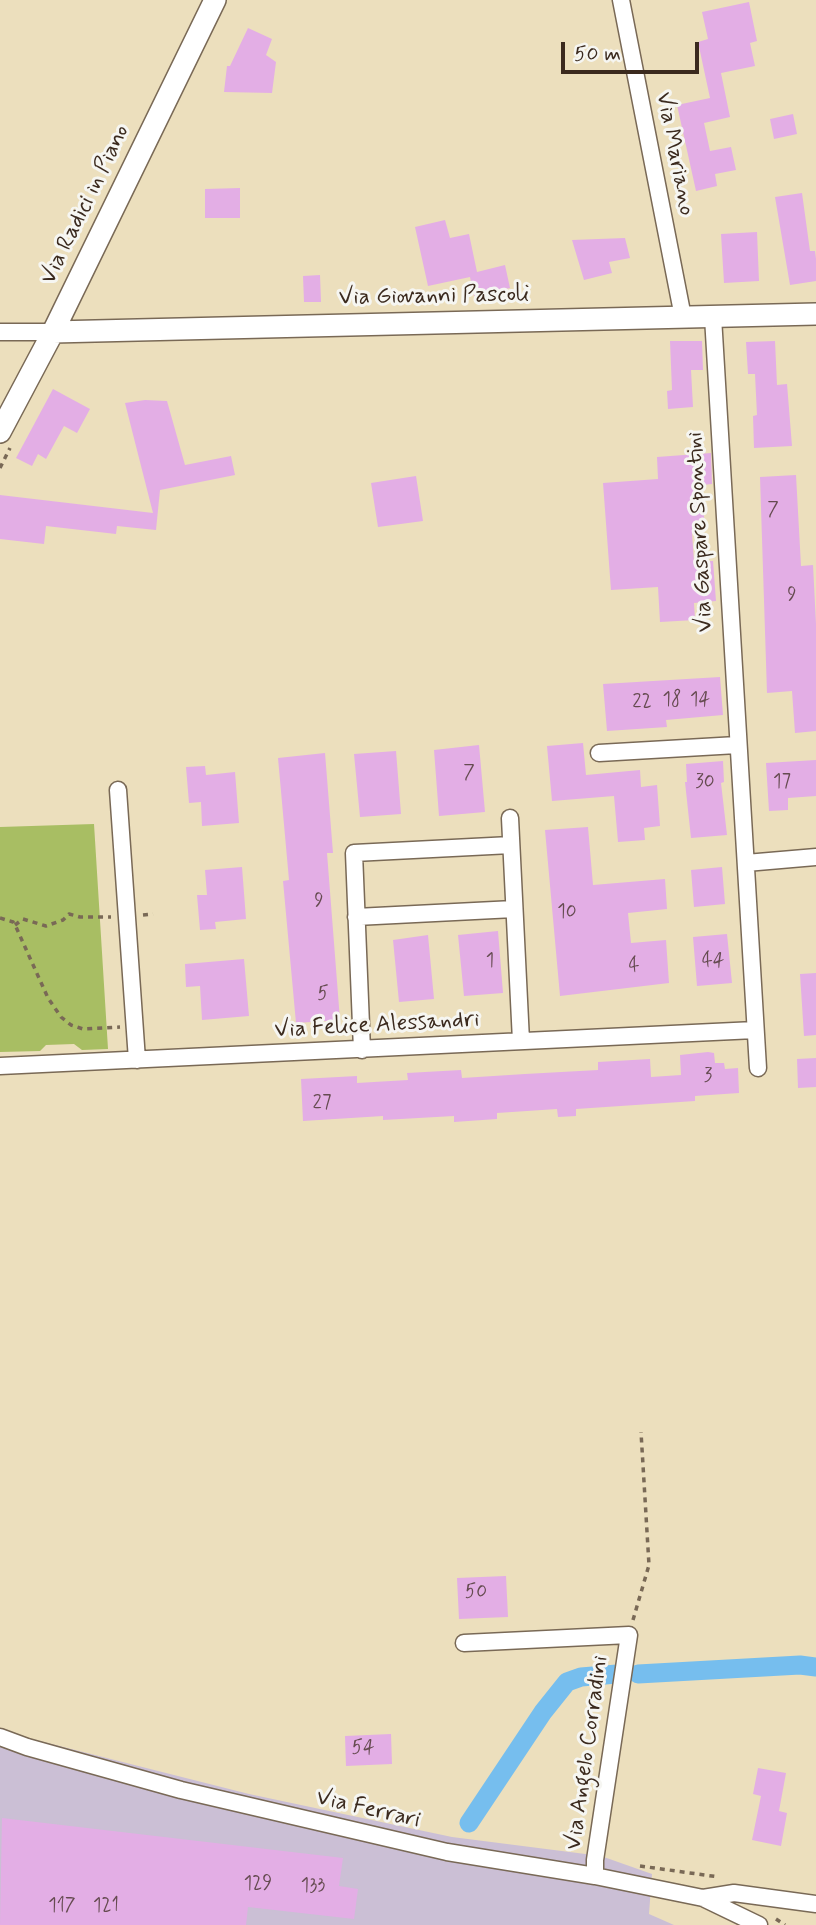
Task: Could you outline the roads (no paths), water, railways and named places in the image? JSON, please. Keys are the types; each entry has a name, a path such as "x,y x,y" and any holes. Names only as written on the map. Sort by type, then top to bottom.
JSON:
{"street":[{"name":"Via Radici in Piano","path":"5,439 53,332 215,0"},
{"name":"Via Mariano","path":"621,0 682,317"},
{"name":"Via Giovanni Pascoli","path":"53,332 816,314"},
{"name":"Via Gaspare Spontini","path":"713,317 758,1068"},
{"path":"0,332 53,332"},
{"path":"599,753 737,745"},
{"path":"118,790 136,1060"},
{"path":"510,818 521,1041"},
{"path":"362,1050 354,853 511,845"},
{"path":"746,863 816,857"},
{"path":"356,917 514,909"},
{"name":"Via Felice Alessandri","path":"0,1066 755,1030"},
{"name":"Via Angelo Corradini","path":"464,1643 629,1635 595,1860 595,1876"},
{"name":"Via Ferrari","path":"0,1737 26,1747 181,1790 447,1852 595,1876 703,1898 759,1925"},
{"name":"Via Ferrari","path":"0,1743 26,1747"},
{"name":"Via Ferrari","path":"703,1898 734,1893 816,1903"}],"waterway":[{"path":"638,1674 800,1665 816,1667"},
{"path":"469,1823 543,1712 567,1682 581,1677 617,1674"}]}
